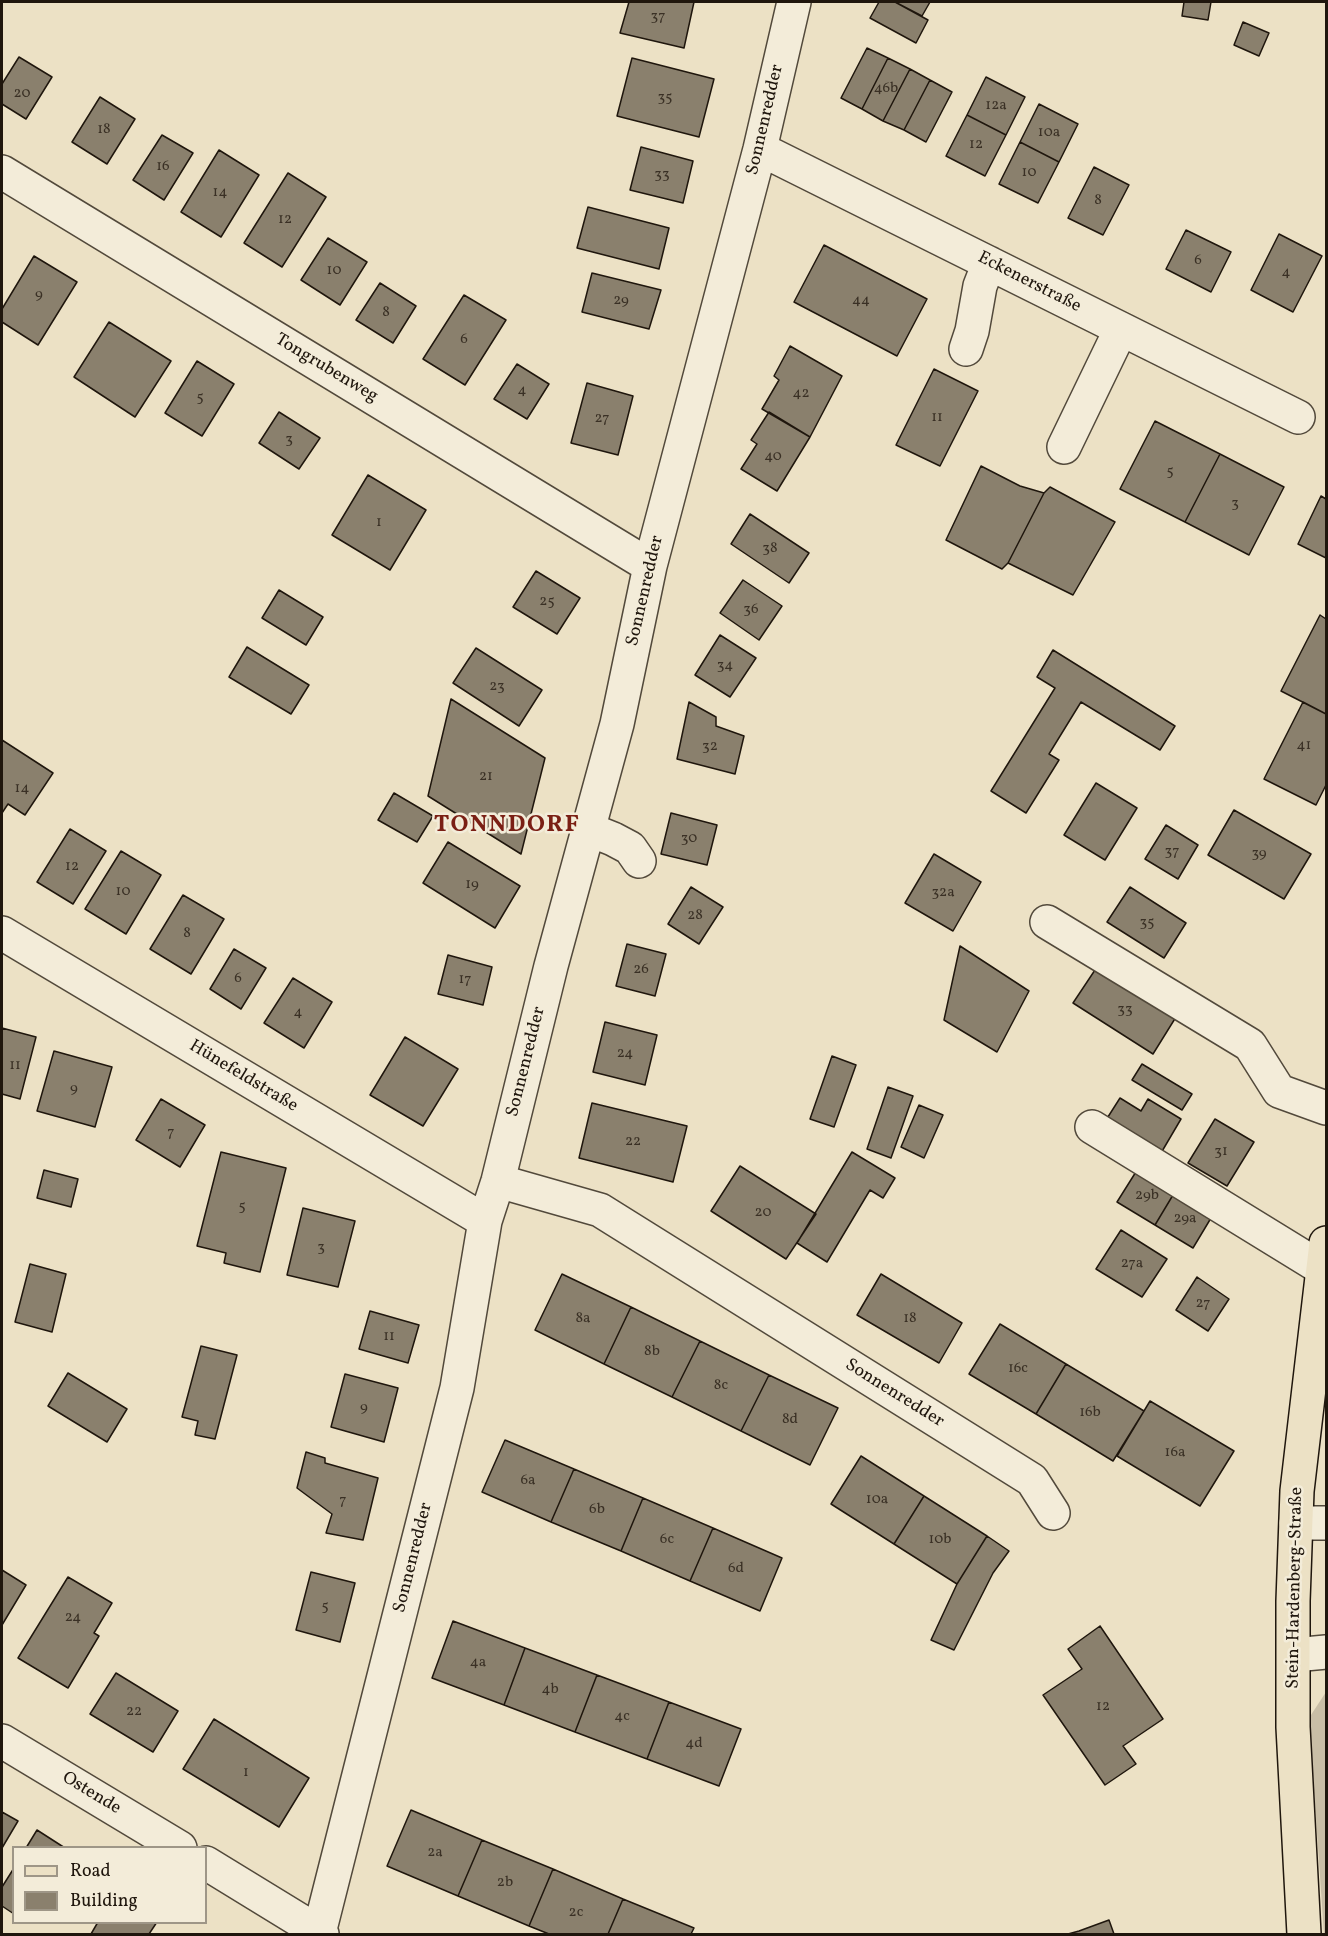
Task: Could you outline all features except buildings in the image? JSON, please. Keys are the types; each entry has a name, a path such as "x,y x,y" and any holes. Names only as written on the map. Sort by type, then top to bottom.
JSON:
{"main road":[{"name":"Stein-Hardenberg-Straße","path":"1304,1935 1293,1727 1293,1601 1311,1523 1299,1479 1325,1256"}],"street":[{"name":"Sonnenredder","path":"320,1934 457,1388 485,1221 498,1181 550,966 617,724 650,566 760,149 794,2"},
{"name":"Eckenerstraße","path":"760,149 1298,417"},
{"name":"Tongrubenweg","path":"2,172 650,566"},
{"path":"966,349 972,331 980,286 989,263"},
{"path":"1064,447 1121,329"},
{"path":"588,829 630,848 639,861"},
{"path":"1047,922 1250,1045 1279,1091 1326,1108"},
{"name":"Hünefeldstraße","path":"2,933 485,1221"},
{"path":"1092,1127 1325,1256"},
{"name":"Sonnenredder","path":"498,1181 600,1210 1032,1480 1053,1513"},
{"path":"1294,1655 1326,1652"},
{"name":"Ostende","path":"2,1741 177,1846"},
{"path":"207,1864 320,1934"}],"shaded area":[{"path":"1326,1692 1326,1934 1324,1934 1309,1718"}],"district":[{"name":"TONNDORF","path":"507,827"}]}
